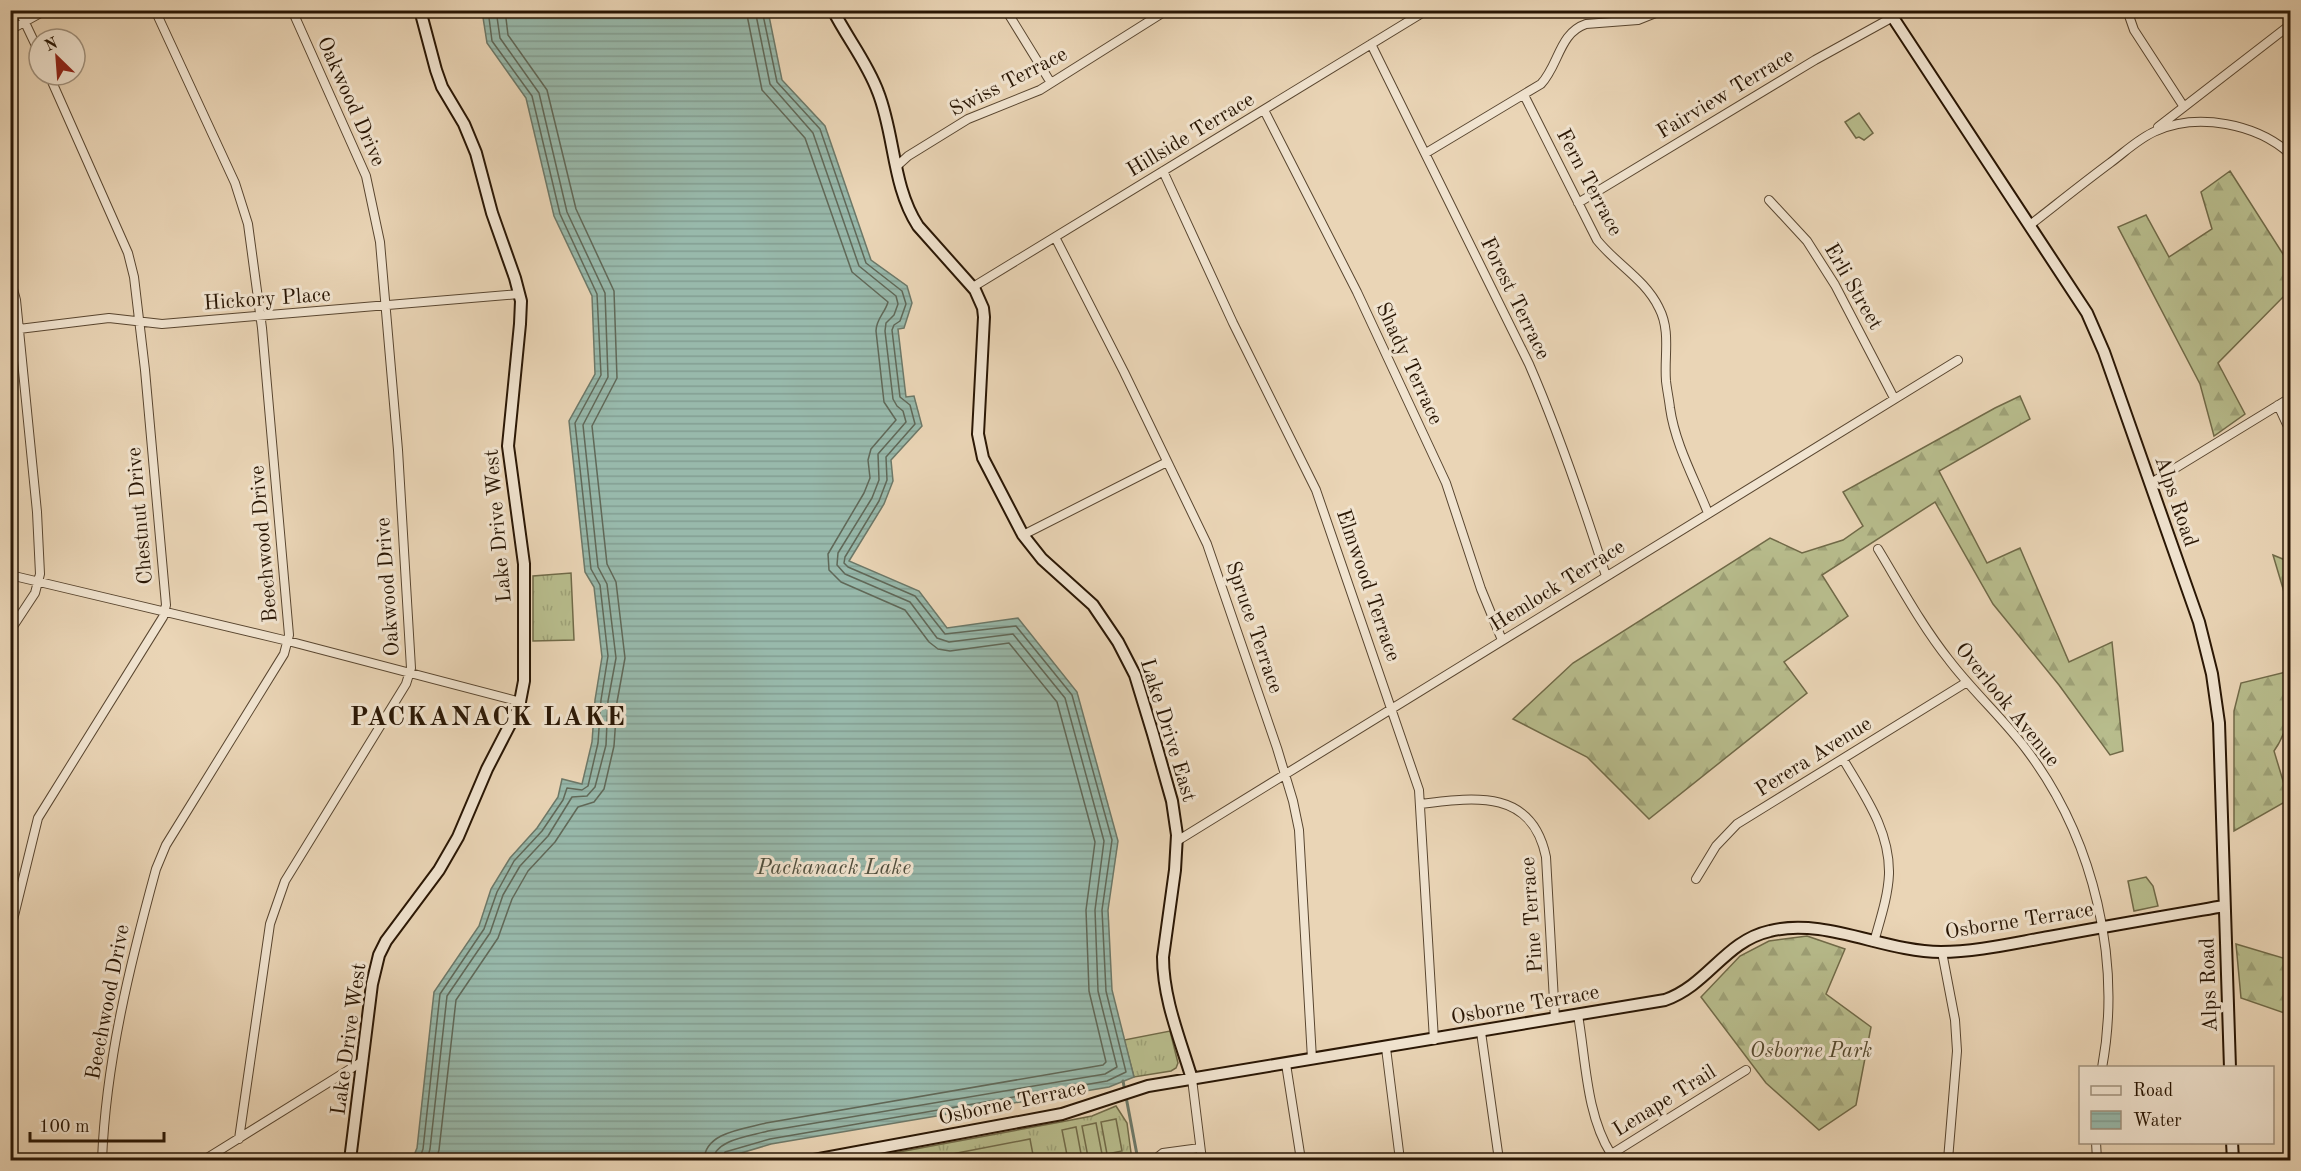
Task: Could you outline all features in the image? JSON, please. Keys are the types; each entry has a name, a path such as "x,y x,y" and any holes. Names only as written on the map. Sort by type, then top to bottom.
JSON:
{"street":[{"path":"20,10 29,27"},
{"path":"10,30 46,10"},
{"name":"Beechwood Drive","path":"102,1161 105,1110 116,1034 156,869 166,844 284,654 288,641 289,623 261,317 252,245 242,203 155,10"},
{"name":"Oakwood Drive","path":"239,1139 270,924 278,897 285,881 406,684 410,673 398,450 380,242 366,176 292,10"},
{"name":"Lake Drive West","path":"350,1161 372,984 379,955 396,925 439,870 458,837 486,772 521,702 524,681 524,564 508,446 520,324 519,294 513,269 492,213 476,153 464,124 442,87 435,70 420,10"},
{"name":"Lake Drive East","path":"833,10 868,69 879,93 902,191 911,215 980,298 984,317 978,435 983,458 1023,535 1042,558 1093,605 1118,642 1129,662 1150,724 1172,801 1177,841 1163,972 1169,1003 1192,1079"},
{"path":"1006,10 1051,83"},
{"name":"Swiss Terrace","path":"897,166 908,156 968,119 1051,83 1167,10"},
{"name":"Hillside Terrace","path":"973,287 1426,10"},
{"path":"1426,153 1541,84 1548,77 1566,39 1578,27 1586,24 1638,20 1663,10"},
{"path":"2127,10 2134,30 2184,107"},
{"name":"Fairview Terrace","path":"1578,203 1890,14"},
{"name":"Alps Road","path":"1890,14 2030,225 2095,330 2199,622 2212,674 2219,723 2230,1066"},
{"path":"2030,225 2290,25"},
{"name":"Forest Terrace","path":"1371,44 1551,413 1606,576"},
{"name":"Chestnut Drive","path":"10,932 38,818 165,611 160,528 134,277 128,253 54,87"},
{"name":"Fern Terrace","path":"1524,95 1597,240 1636,277 1660,310 1666,329 1666,381 1671,411 1681,445 1708,513"},
{"name":"Shady Terrace","path":"1264,110 1357,292 1446,483 1481,589 1502,640"},
{"path":"2147,135 2165,127 2186,123 2229,125 2273,140 2290,154"},
{"name":"Elmwood Terrace","path":"1162,171 1233,323 1316,490 1419,790 1434,1040"},
{"name":"Erli Street","path":"1769,200 1807,241 1835,285 1894,398"},
{"name":"Spruce Terrace","path":"1054,237 1213,558 1285,773 1299,830 1312,1059"},
{"path":"10,278 16,300 19,329 40,574 35,593 10,631"},
{"name":"Hickory Place","path":"19,329 109,318 162,324 386,307 519,294"},
{"name":"Hemlock Terrace","path":"1177,841 1958,360"},
{"path":"2151,483 2290,398"},
{"path":"2278,405 2290,431"},
{"path":"1023,535 1167,462"},
{"name":"Overlook Avenue","path":"1878,549 1932,638 1967,682 2013,732 2052,789 2074,833 2086,864 2102,928 2108,977 2108,1007 2102,1066"},
{"path":"10,575 38,584 165,611 288,641 521,702"},
{"name":"Perera Avenue","path":"1696,879 1716,846 1737,824 1967,682"},
{"path":"1843,759 1876,816 1886,846 1889,876 1874,942"},
{"name":"Pine Terrace","path":"1420,804 1473,800 1498,801 1517,809 1533,825 1544,846 1546,857 1556,1019"},
{"name":"Osborne Terrace","path":"814,1161 1079,1110 1148,1086 1652,1003 1679,995 1693,986 1741,942 1771,930 1791,928 1817,930 1916,951 1942,952 2102,928 2224,906"},
{"path":"1942,952 1955,1020 1958,1051 1948,1161"},
{"path":"1578,1015 1594,1118 1611,1154"},
{"path":"1481,1032 1499,1161"},
{"path":"1386,1048 1401,1161"},
{"path":"204,1161 363,1061"},
{"path":"1286,1064 1301,1161"},
{"name":"Lenape Trail","path":"1602,1161 1746,1070"},
{"path":"1192,1079 1202,1161"},
{"path":"2096,1144 2097,1161"},
{"path":"2232,1144 2233,1161"},
{"path":"1155,1161 1158,1155 1163,1153 1200,1148"}],"green space":[{"path":"1859,113 1873,133 1864,140 1856,138 1845,122"},
{"path":"2230,171 2290,265 2290,290 2218,363 2245,414 2214,436 2200,384 2118,227 2146,215 2169,257 2212,229 2201,192"},
{"path":"2020,396 2030,419 1939,471 1987,563 2020,548 2069,662 2112,642 2123,751 2110,755 2059,685 1993,604 1935,502 1822,575 1848,616 1784,662 1807,693 1649,819 1587,757 1513,719 1573,663 1770,538 1802,553 1843,540 1863,526 1843,492"},
{"path":"2273,555 2290,562 2290,612"},
{"path":"571,573 574,640 533,641 533,576"},
{"path":"2290,671 2290,703 2287,723 2274,751 2284,784 2290,782 2290,799 2234,831 2234,711 2241,683"},
{"path":"2146,877 2153,886 2158,906 2134,911 2128,881"},
{"name":"Osborne Park","path":"1807,936 1845,949 1826,994 1871,1027 1856,1105 1819,1130 1766,1083 1701,997 1740,956 1769,941"},
{"path":"2236,944 2290,960 2290,1015 2241,998"},
{"path":"1170,1031 1178,1063 1176,1068 1171,1071 1134,1077 1124,1040"},
{"path":"1116,1106 1127,1123 1132,1160 856,1160 1092,1116"},
{"path":"1116,1119 1122,1151 1107,1154 1101,1122"},
{"path":"1096,1123 1102,1154 1088,1157 1082,1126"},
{"path":"1076,1127 1082,1159 1068,1160 1062,1130"},
{"path":"1030,1139 1034,1160 921,1160"}],"water":[{"name":"Packanack Lake","path":"482,11 768,11 782,80 825,126 871,260 907,286 912,303 904,328 898,329 906,397 914,396 922,426 891,460 893,481 884,504 849,561 919,591 947,628 1018,618 1077,692 1118,841 1108,910 1112,990 1134,1077 1109,1087 771,1144 718,1160 412,1160 417,1148 434,992 479,926 491,889 510,858 537,828 558,797 562,779 582,784 592,742 595,700 602,657 594,587 585,572 569,421 595,374 592,296 554,216 526,98 487,43"}],"waterway":[{"path":"1123,1081 1138,1160"}],"district":[{"name":"PACKANACK LAKE","path":"488,716"}]}
